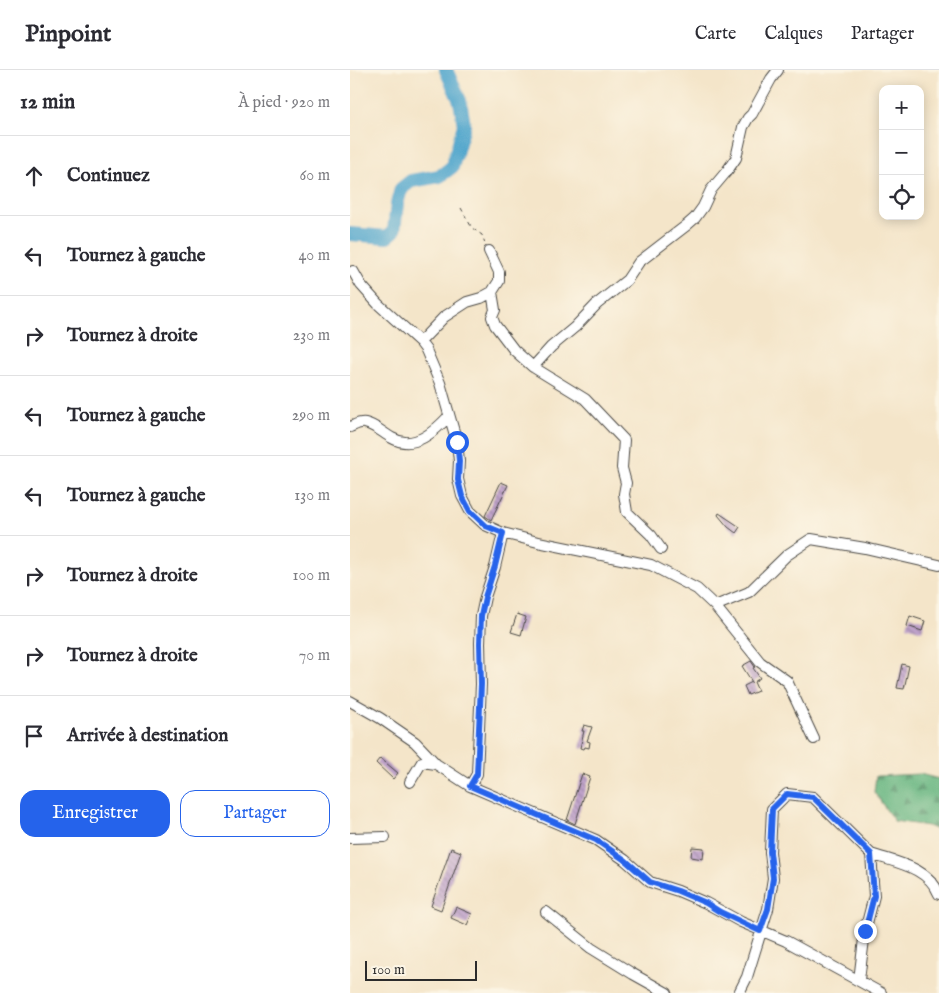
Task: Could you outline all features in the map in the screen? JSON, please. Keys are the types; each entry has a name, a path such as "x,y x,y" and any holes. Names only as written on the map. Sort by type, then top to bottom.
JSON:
{"street":[{"path":"533,367 551,347 626,280 639,262 695,218 711,190 736,158 743,127 778,70"},
{"path":"420,342 444,317 467,302 482,298 492,292 499,281 498,272 489,251"},
{"path":"353,271 361,285 378,304 420,342 426,350 440,383 457,442 458,480 462,496 470,511 486,526 503,533 651,566 697,589 715,606 760,662 787,680 814,739"},
{"path":"492,292 495,310 492,318 514,350 533,367 585,399 624,440 622,468 626,483 624,494 627,512 652,535 661,549"},
{"path":"350,427 363,422 374,426 394,440 414,442 435,431 449,416"},
{"path":"470,786 477,774 481,684 481,616 503,533"},
{"path":"715,606 749,592 787,555 811,539 865,548 939,565"},
{"path":"350,701 380,718 415,742 436,764 470,786 596,840 625,860 650,882 706,903 720,912 811,954 881,993"},
{"path":"410,782 422,762 436,764"},
{"path":"739,993 747,977 768,909 773,878 770,852 772,809 787,794 813,797 871,854 915,869 932,880 939,894"},
{"path":"350,838 385,838"},
{"path":"860,980 865,931 874,896 871,854"},
{"path":"546,912 592,948 667,993"}],"path":[{"path":"461,208 472,228 482,235 489,251"}],"green space":[{"path":"920,774 939,779 939,831 928,826 894,821 874,792 876,776"}],"building":[{"path":"501,482 508,485 491,520 485,516"},
{"path":"719,513 740,527 736,533 728,527 718,515"},
{"path":"517,614 526,617 521,635 511,632"},
{"path":"910,616 925,621 922,631 907,626"},
{"path":"751,661 755,667 753,668 760,678 754,682 758,691 748,695 744,686 752,682 742,666"},
{"path":"902,664 909,666 904,689 897,688"},
{"path":"584,725 592,727 587,741 590,742 589,748 585,747 584,749 580,748"},
{"path":"380,758 398,773 393,779 376,763"},
{"path":"582,774 590,777 575,824 567,820"},
{"path":"692,847 704,848 703,859 691,857"},
{"path":"451,848 461,852 441,910 431,906"},
{"path":"456,907 472,914 467,925 451,918"}],"waterway":[{"path":"350,234 387,237 394,231 401,189 411,181 440,176 452,167 464,125 460,101 446,70"}],"route":[{"path":"457,442 458,480 462,496 470,511 486,526 503,533 481,616 481,684 477,774 470,786 596,840 625,860 650,882 706,903 720,912 760,931 768,909 773,878 770,852 772,809 787,794 813,797 871,854 874,896 865,931"}]}
